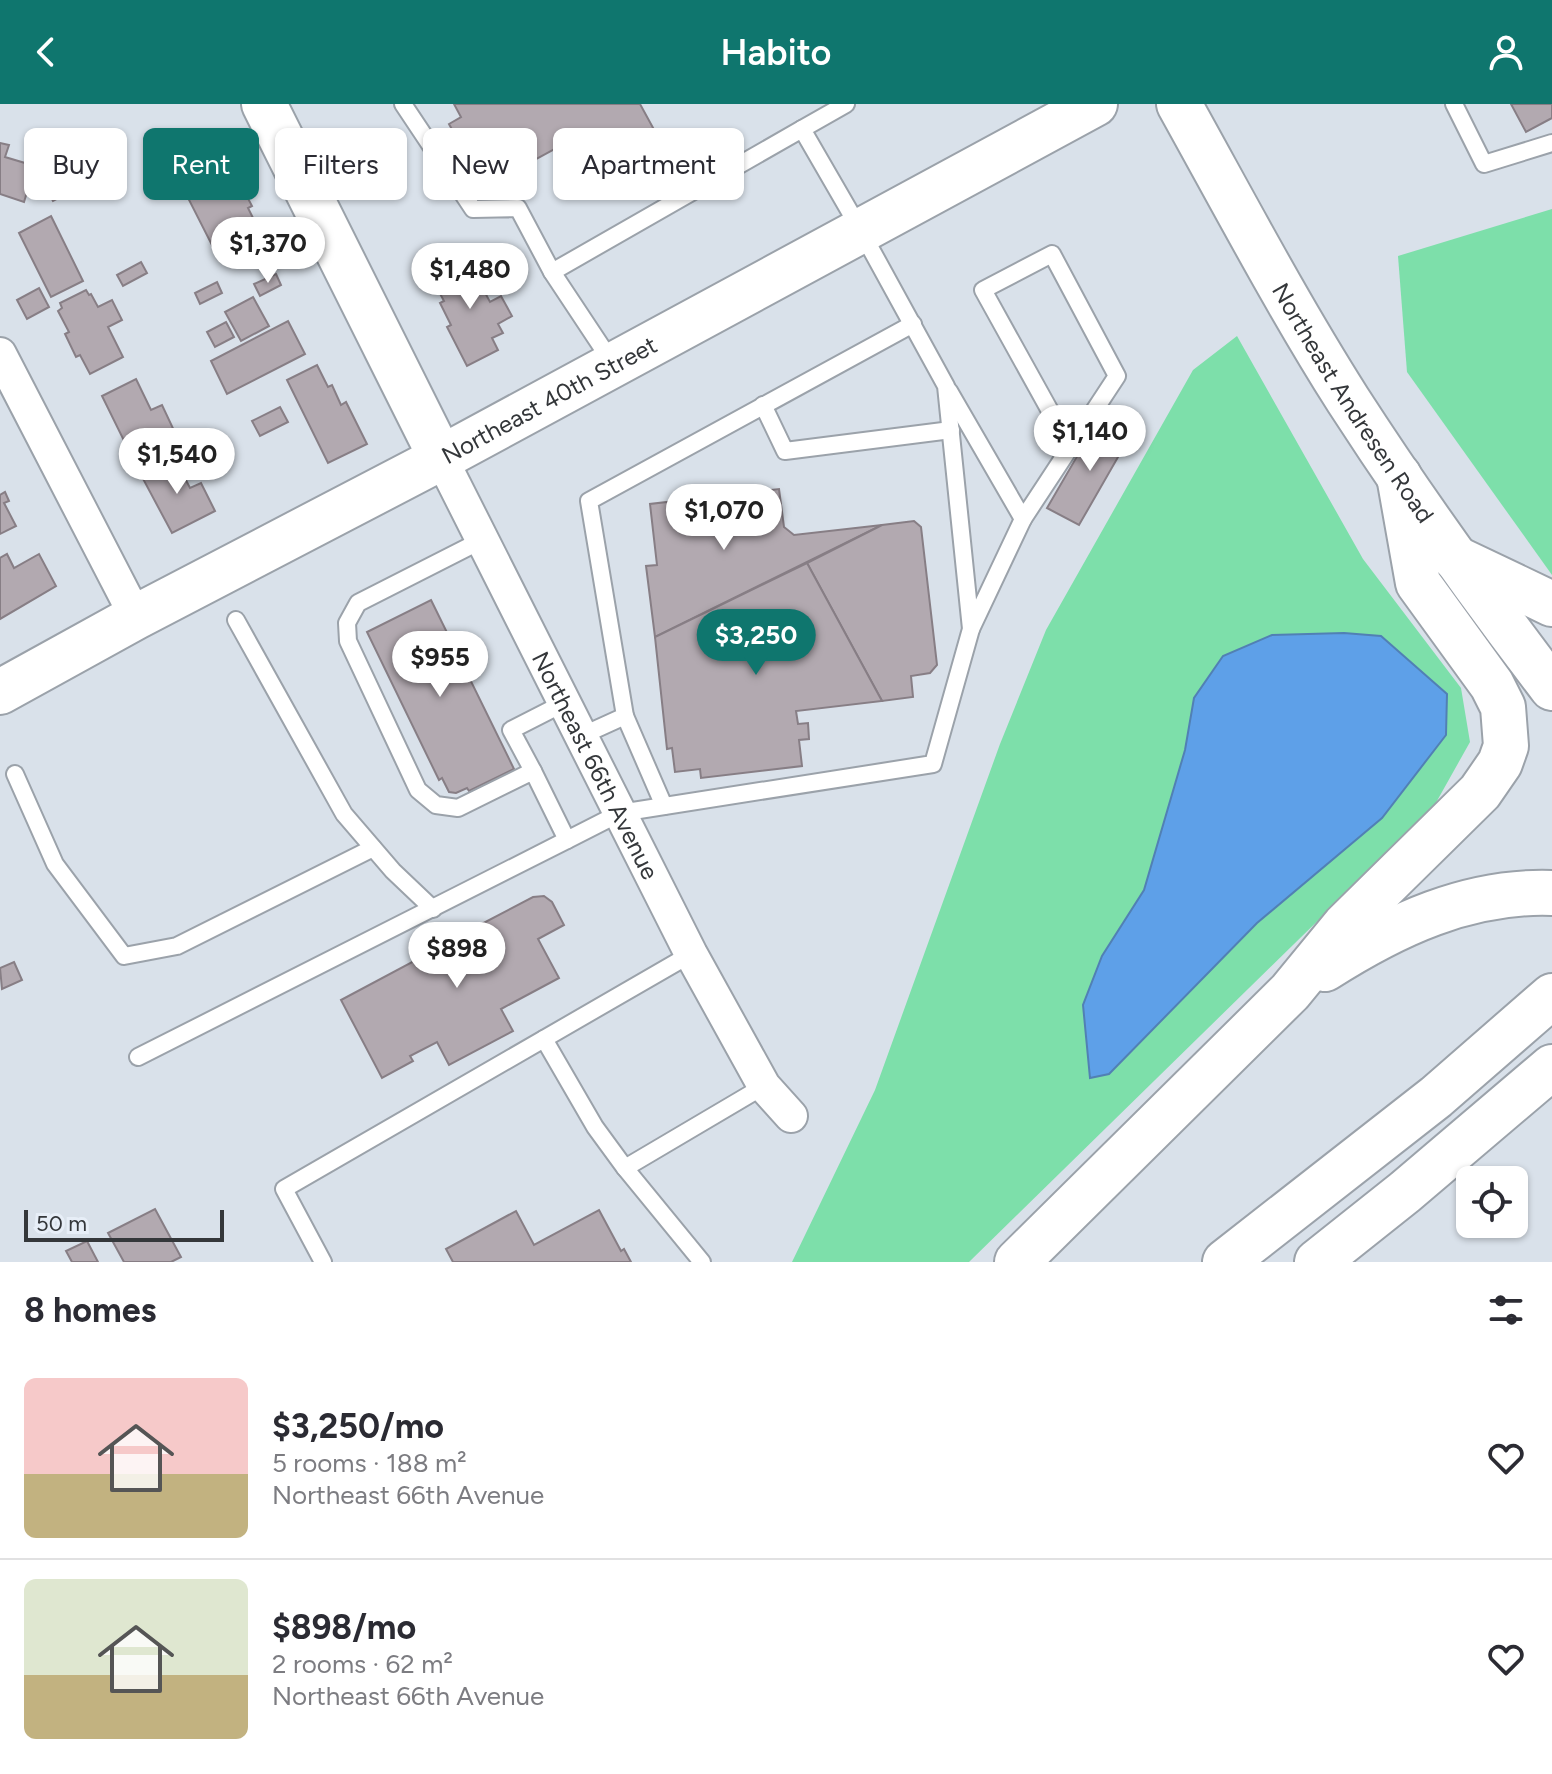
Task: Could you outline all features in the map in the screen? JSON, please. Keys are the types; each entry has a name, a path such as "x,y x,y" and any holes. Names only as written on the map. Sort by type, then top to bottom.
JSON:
{"main road":[{"name":"Northeast 66th Avenue","path":"264,104 441,458"},
{"name":"Northeast 40th Street","path":"0,692 136,617 441,458 1095,104"},
{"name":"Northeast Andresen Road","path":"1179,104 1305,329 1455,558 1552,688"},
{"path":"1017,1262 1290,992 1345,925 1480,792 1500,763 1506,746 1503,707 1492,685 1418,583 1399,476"},
{"path":"1455,558 1552,604"},
{"path":"1290,992 1374,938 1421,916 1499,896 1552,893"},
{"path":"1225,1262 1436,1097 1552,996"},
{"path":"1317,1262 1552,1067"}],"street":[{"path":"0,354 136,617"},
{"name":"Northeast 66th Avenue","path":"441,458 691,954 764,1086 791,1116"}],"lane":[{"path":"403,104 473,209 518,208 552,272 614,365"},
{"path":"552,272 846,104"},
{"path":"1454,104 1484,164 1552,143"},
{"path":"802,129 1023,519"},
{"path":"138,1057 620,813 933,764 971,629 1023,519 1117,376 1052,254 983,290 1070,447"},
{"path":"664,806 625,716 589,501 913,324"},
{"path":"946,386 971,629"},
{"path":"763,405 785,451 951,430"},
{"path":"482,540 358,603 347,623 348,641 418,790 436,805 458,808 533,771"},
{"path":"236,620 344,814 433,909"},
{"path":"564,703 511,730 567,840"},
{"path":"581,736 625,716"},
{"path":"15,774 55,864 124,956 177,946 373,848"},
{"path":"323,1262 284,1189 691,954"},
{"path":"544,1039 595,1127 702,1262"},
{"path":"625,1168 764,1086"}],"green space":[{"path":"1552,209 1552,575 1407,372 1398,256"},
{"path":"1237,336 1363,559 1461,688 1470,742 1433,808 969,1262 792,1262 875,1090 1000,744 1046,630 1193,370"}],"water":[{"path":"1344,633 1381,636 1447,694 1446,735 1382,818 1257,923 1109,1074 1090,1078 1083,1005 1102,956 1144,890 1185,750 1194,698 1223,656 1272,635"}],"building":[{"path":"454,104 640,104 653,128 553,128 553,150 537,159 537,128 451,128 449,124 461,117"},
{"path":"1511,104 1552,104 1552,118 1526,132"},
{"path":"0,143 9,145 5,157 24,163 25,200 24,202 0,194"},
{"path":"189,200 249,200 252,206 248,208 260,232 216,253"},
{"path":"51,216 83,281 51,297 19,233"},
{"path":"466,257 490,302 501,296 512,316 498,324 503,333 492,338 498,350 467,366 447,327 451,325 440,303 444,301 430,275"},
{"path":"141,262 147,273 123,286 117,275"},
{"path":"276,274 281,285 260,296 254,284"},
{"path":"217,282 222,293 200,304 195,293"},
{"path":"39,288 49,307 27,319 17,300"},
{"path":"86,290 98,307 112,300 122,320 108,327 123,357 90,374 80,355 76,357 65,334 69,332 58,311 62,308 60,303"},
{"path":"253,297 269,326 241,341 225,312"},
{"path":"288,321 305,354 227,394 211,361"},
{"path":"226,322 234,337 215,347 207,332"},
{"path":"317,365 328,387 332,385 341,405 346,402 367,444 328,463 287,380"},
{"path":"136,379 151,410 162,405 178,439 134,461 102,396"},
{"path":"280,407 288,422 260,436 252,421"},
{"path":"1110,418 1133,431 1079,525 1047,508 1079,453 1092,449"},
{"path":"214,435 224,455 211,462 201,442"},
{"path":"174,457 190,488 201,483 215,511 172,533 141,475"},
{"path":"779,489 784,527 794,535 882,525 655,637 646,566 657,565 650,504"},
{"path":"5,492 9,501 4,503 16,526 0,534 0,495"},
{"path":"914,521 921,527 937,665 930,673 911,676 913,697 882,701 807,563 882,525"},
{"path":"7,554 14,568 39,554 56,586 0,619 0,558"},
{"path":"807,563 882,701 796,711 798,724 808,723 809,739 799,740 802,766 701,778 700,769 675,772 672,748 667,749 655,637"},
{"path":"431,600 514,769 469,791 467,788 456,793 449,792 442,778 439,780 367,632"},
{"path":"544,896 552,902 564,925 538,939 559,978 501,1009 513,1031 449,1065 437,1042 410,1056 413,1061 382,1078 341,1000 459,937 465,949 479,942 472,929 533,897"},
{"path":"14,962 22,980 2,989 0,968"},
{"path":"155,1209 181,1257 171,1262 124,1262 108,1233"},
{"path":"599,1210 621,1251 624,1249 631,1262 453,1262 446,1249 516,1211 534,1245"},
{"path":"87,1241 98,1262 72,1262 66,1251"}]}
